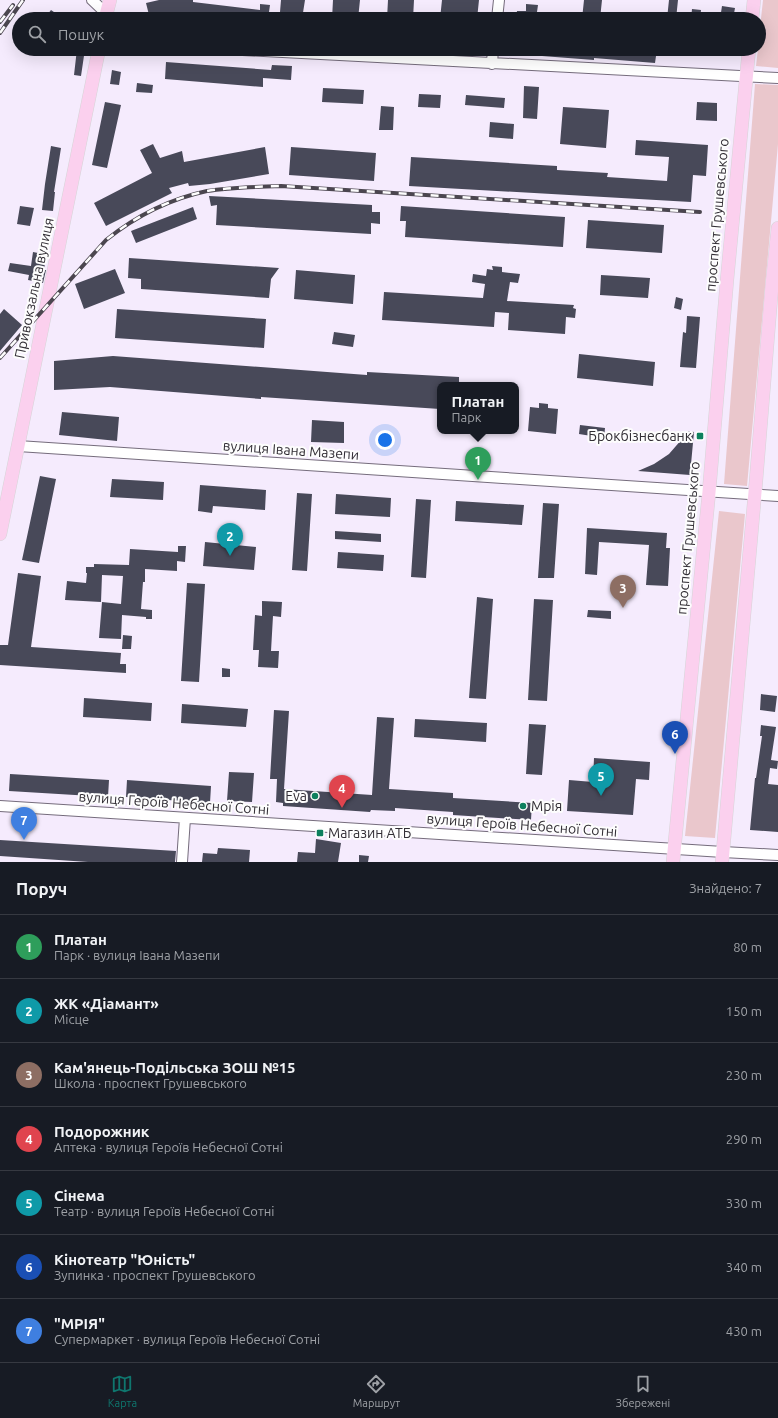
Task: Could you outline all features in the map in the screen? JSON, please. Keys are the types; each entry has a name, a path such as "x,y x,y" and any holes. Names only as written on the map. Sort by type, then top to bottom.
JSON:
{"main road":[{"path":"109,12 110,0"},
{"path":"753,12 754,0"},
{"name":"Привокзальна вулиця","path":"0,534 98,56"},
{"name":"проспект Грушевського","path":"674,856 709,492 748,56"},
{"path":"722,857 775,286 778,228"}],"street":[{"path":"92,0 103,12"},
{"path":"498,12 499,0"},
{"path":"349,56 778,78"},
{"path":"492,64 493,56"},
{"name":"вулиця Івана Мазепи","path":"18,446 778,496"},
{"name":"вулиця Героїв Небесної Сотні","path":"0,806 185,818 674,856 722,857 778,854"},
{"path":"182,862 185,818"}],"shaded area":[{"path":"763,0 778,0 778,68 756,66 757,56 766,56 766,12 762,12"},
{"path":"755,84 778,85 778,144 747,486 724,484"},
{"path":"719,511 745,514 715,838 685,836"}],"building":[{"path":"159,0 193,0 193,2 260,10 260,4 270,5 269,12 148,12 146,3"},
{"path":"281,0 305,0 303,12 280,12"},
{"path":"333,0 360,0 359,12 332,12"},
{"path":"388,0 414,0 413,12 387,12"},
{"path":"442,0 479,0 478,12 441,12"},
{"path":"584,0 602,0 601,12 583,12"},
{"path":"669,0 678,0 677,12 668,12"},
{"path":"526,4 538,5 537,12 517,12 526,11"},
{"path":"722,6 735,8 734,12 721,12"},
{"path":"692,9 701,10 701,12 692,12"},
{"path":"76,56 84,56 81,76 74,75"},
{"path":"542,56 656,56 655,63 594,58 594,60"},
{"path":"166,62 271,70 272,65 292,66 291,80 263,78 263,87 165,79"},
{"path":"112,70 121,72 119,85 110,84"},
{"path":"137,83 153,85 152,93 136,92"},
{"path":"524,86 539,87 537,119 523,118"},
{"path":"323,88 364,90 363,104 322,102"},
{"path":"419,94 441,95 440,108 418,107"},
{"path":"466,95 505,98 504,108 465,105"},
{"path":"105,102 121,105 107,168 92,165"},
{"path":"697,102 717,103 717,121 696,120"},
{"path":"381,106 394,107 393,130 379,130"},
{"path":"563,107 609,110 606,148 560,144"},
{"path":"490,122 514,124 513,139 489,137"},
{"path":"636,140 708,145 706,176 693,175 691,202 409,186 411,157 557,166 557,170 608,173 607,177 667,181 669,157 635,155"},
{"path":"153,144 160,158 182,151 184,162 265,147 269,174 210,184 189,186 188,183 169,188 172,193 106,226 94,203 152,173 140,150"},
{"path":"51,146 61,148 54,192 53,211 42,210"},
{"path":"291,147 376,153 374,181 289,175"},
{"path":"209,196 372,205 372,212 380,212 380,224 371,223 371,234 216,225 217,205 211,206"},
{"path":"20,206 34,208 30,226 17,224"},
{"path":"401,206 565,217 563,247 405,237 406,221 400,221"},
{"path":"193,207 197,219 136,243 131,231"},
{"path":"588,220 664,225 662,253 586,248"},
{"path":"33,252 43,254 42,263 45,263 44,270 46,270 43,283 28,280 29,275 8,271 10,263 31,266"},
{"path":"129,258 279,268 271,279 269,298 141,289 141,279 128,278"},
{"path":"492,266 502,267 502,272 520,274 518,283 510,282 507,301 574,305 573,308 576,309 575,318 566,317 565,334 508,330 509,313 495,312 494,327 382,320 384,292 483,298 485,284 472,282 473,274 486,276 487,269 493,270"},
{"path":"115,269 125,293 84,309 75,284"},
{"path":"296,270 355,275 353,304 294,299"},
{"path":"601,275 650,278 648,298 600,295"},
{"path":"676,297 683,299 681,310 674,308"},
{"path":"4,309 22,325 0,351 0,314"},
{"path":"117,309 266,319 264,348 115,338"},
{"path":"687,316 700,317 696,368 680,367 683,332 686,333"},
{"path":"334,332 355,335 353,347 332,344"},
{"path":"579,354 655,362 653,386 577,378"},
{"path":"113,356 367,375 367,372 459,377 459,382 437,382 437,409 261,397 261,399 110,387 54,390 54,361"},
{"path":"539,403 548,404 548,408 558,409 556,434 528,431 530,407 539,408"},
{"path":"62,412 119,417 117,441 59,435"},
{"path":"312,420 344,422 344,443 311,442"},
{"path":"580,425 605,428 604,438 579,434"},
{"path":"689,431 694,432 690,475 638,471 654,464 669,454"},
{"path":"40,476 56,479 39,563 22,560"},
{"path":"112,479 164,482 163,500 110,497"},
{"path":"200,485 266,490 265,510 213,506 212,513 198,511"},
{"path":"297,493 312,494 307,571 292,570"},
{"path":"336,494 391,498 390,517 335,514"},
{"path":"416,499 431,500 426,578 411,577"},
{"path":"456,501 524,505 522,525 455,521"},
{"path":"543,503 559,504 554,578 538,578"},
{"path":"587,528 667,533 666,548 670,548 668,586 646,585 649,545 599,542 597,575 585,574"},
{"path":"335,531 381,534 381,542 335,539"},
{"path":"205,542 256,547 254,570 203,566"},
{"path":"178,546 186,546 185,562 177,561 177,571 145,569 145,582 143,582 141,609 152,610 152,619 122,615 121,639 99,638 102,602 121,604 123,576 102,575 101,602 65,600 67,581 86,583 86,567 94,567 94,564 129,565 130,549 178,552"},
{"path":"338,552 384,555 383,571 337,568"},
{"path":"18,573 41,576 31,647 121,653 120,664 126,664 126,673 0,665 0,645 8,645"},
{"path":"187,583 205,584 199,682 181,681"},
{"path":"477,597 493,599 486,699 469,698"},
{"path":"534,599 553,600 547,701 528,700"},
{"path":"262,601 282,602 281,617 273,616 271,651 279,651 278,668 258,667 259,650 253,650 255,615 262,616"},
{"path":"588,610 611,611 611,619 587,617"},
{"path":"123,635 132,636 131,649 122,649"},
{"path":"222,668 230,669 230,677 222,677"},
{"path":"761,694 777,696 775,712 760,710"},
{"path":"84,698 152,703 151,721 83,717"},
{"path":"182,704 248,709 246,727 181,723"},
{"path":"274,710 289,711 284,789 372,795 377,717 394,718 389,789 453,793 453,798 532,803 531,820 453,815 453,812 395,808 395,811 371,810 370,812 283,806 283,803 276,802 277,779 270,779"},
{"path":"415,719 487,723 486,742 414,737"},
{"path":"529,724 546,725 542,775 526,774"},
{"path":"761,725 776,727 771,760 778,761 777,769 770,768 768,784 778,785 778,832 750,830 755,778 762,736 760,736"},
{"path":"594,758 650,762 649,780 636,779 633,815 567,811 569,780 593,782"},
{"path":"229,772 254,773 252,802 227,801"},
{"path":"10,774 109,780 108,797 9,791"},
{"path":"127,780 211,786 210,803 126,797"},
{"path":"316,839 341,843 338,862 297,862 298,852 315,853"},
{"path":"0,840 176,851 175,862 88,862 0,856"},
{"path":"218,848 250,850 249,862 202,862 203,853 217,854"},
{"path":"359,855 369,856 368,862 359,862"}],"railway":[{"path":"15,12 23,0"},
{"path":"0,22 13,5"},
{"path":"0,33 12,16"},
{"path":"0,358 106,240 117,231 141,216 166,204 193,194 207,191 281,186 700,212"}],"place":[{"name":"Брокбізнесбанк","path":"700,436"},
{"name":"Платан","path":"478,480"},
{"name":"ЖК «Діамант»","path":"230,556"},
{"name":"Кам'янець-Подільська ЗОШ №15","path":"623,608"},
{"name":"Кінотеатр \"Юність\"","path":"675,754"},
{"name":"Eva","path":"315,796"},
{"name":"Сінема","path":"601,796"},
{"name":"Мрія","path":"523,806"},
{"name":"Подорожник","path":"342,808"},
{"name":"Магазин АТБ","path":"320,833"},
{"name":"\"МРІЯ\"","path":"24,840"}]}
